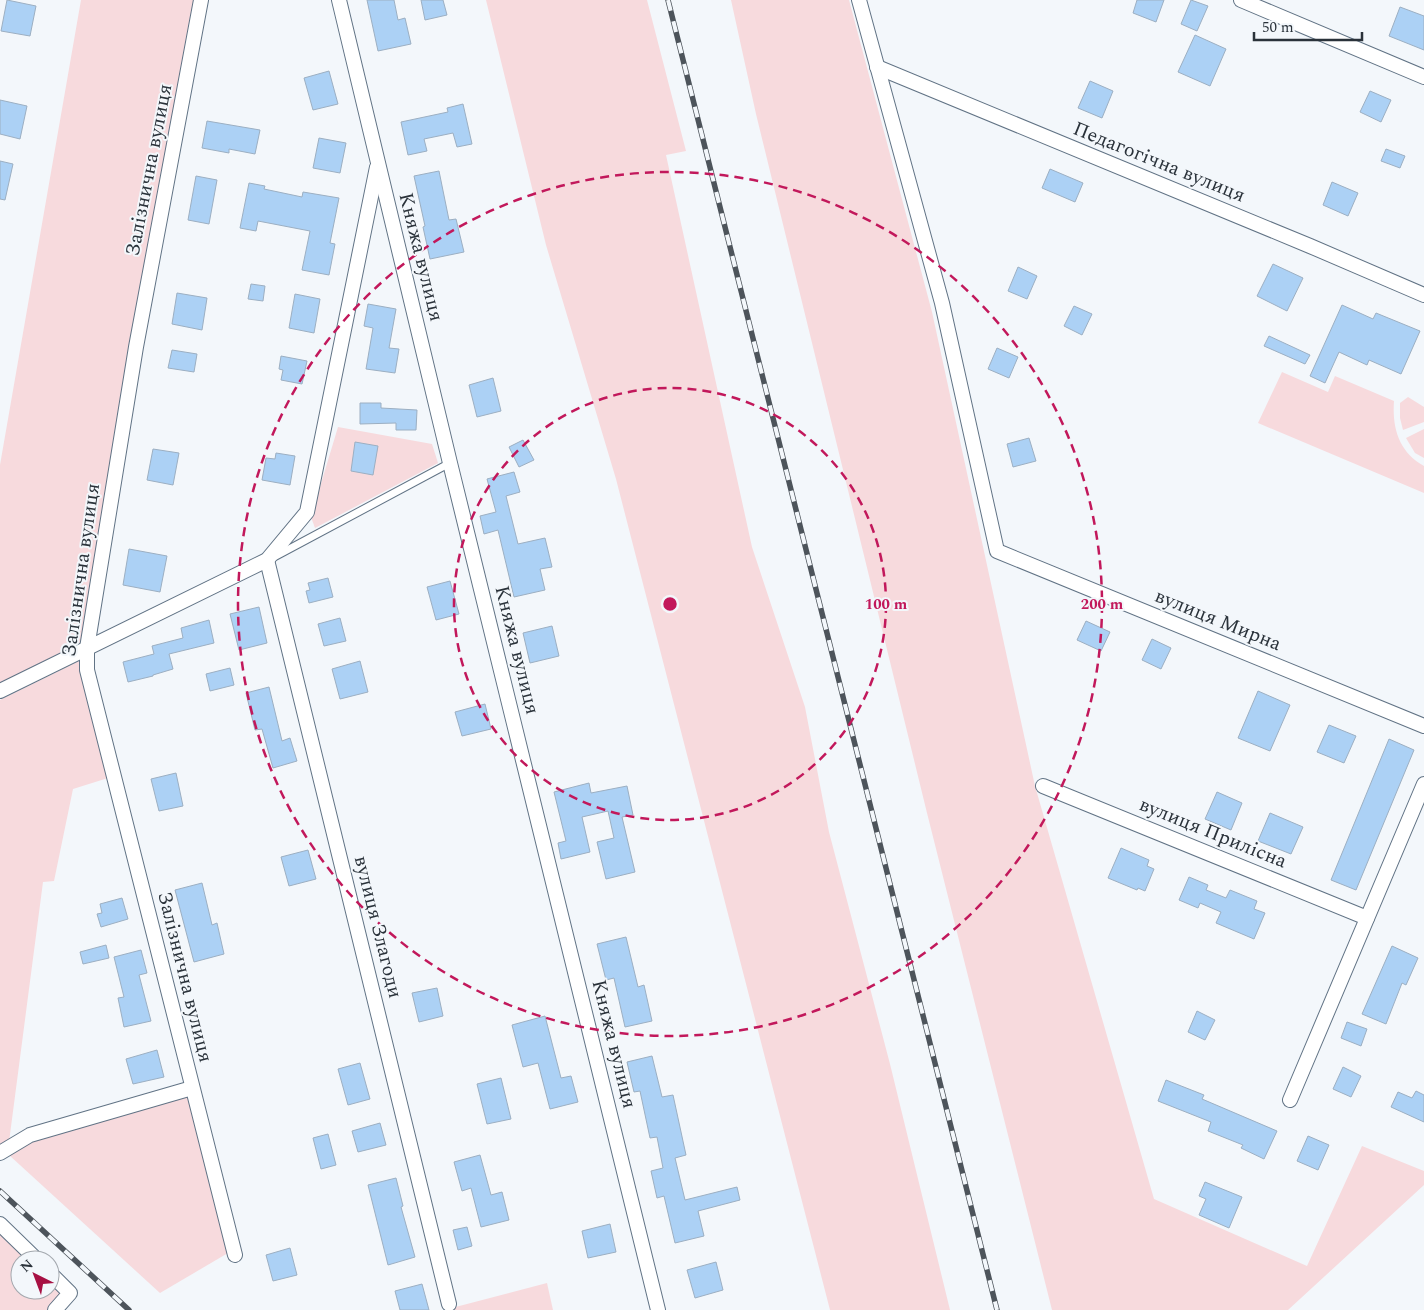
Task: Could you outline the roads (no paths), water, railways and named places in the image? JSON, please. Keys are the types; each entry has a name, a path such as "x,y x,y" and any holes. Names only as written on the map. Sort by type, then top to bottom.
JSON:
{"street":[{"name":"Залізнична вулиця","path":"201,0 136,347 88,648 87,670 235,1255"},
{"name":"Княжа вулиця","path":"338,0 658,1310"},
{"path":"859,0 877,67"},
{"path":"1242,0 1424,77"},
{"name":"Педагогічна вулиця","path":"877,67 1301,242 1424,295"},
{"name":"вулиця Мирна","path":"877,67 942,303 998,551 1424,726"},
{"path":"0,691 268,560 307,512 378,162"},
{"name":"вулиця Злагоди","path":"268,560 449,1304"},
{"path":"1290,1100 1424,784"},
{"name":"вулиця Прилісна","path":"1044,786 1367,918"},
{"path":"0,1153 30,1135 192,1088"},
{"path":"0,1224 27,1250"},
{"path":"55,1310 70,1293 60,1283"}],"lane":[{"path":"268,560 450,462"}],"railway":[{"path":"668,0 997,1310"},
{"path":"0,1191 129,1310"}]}
